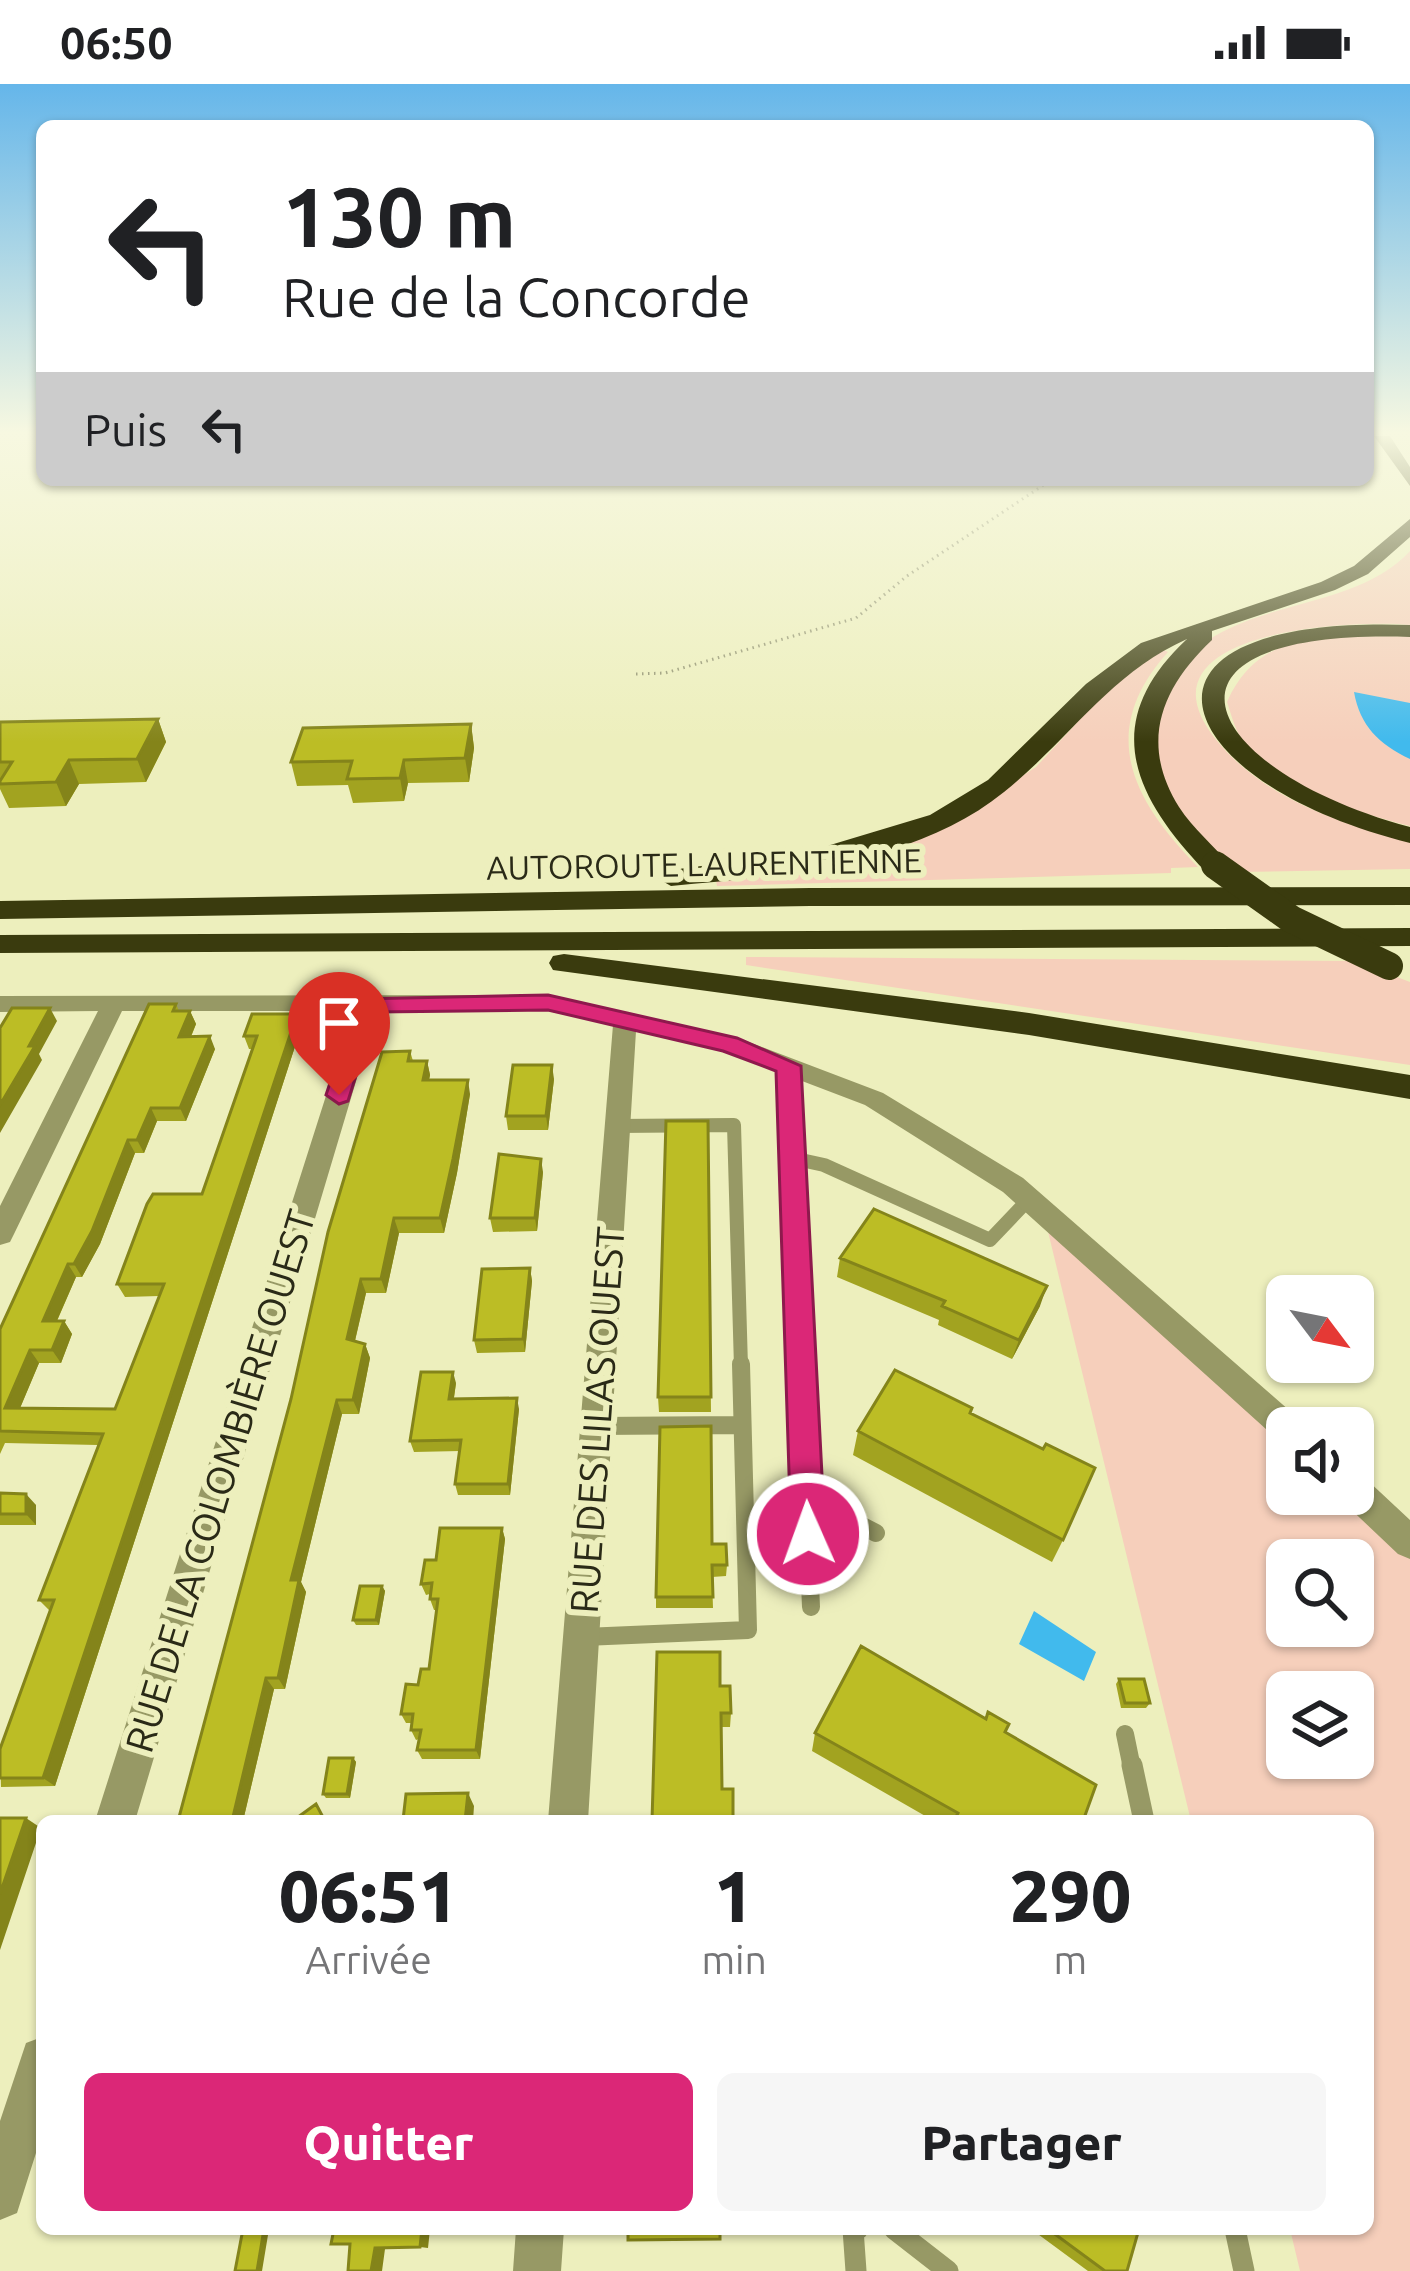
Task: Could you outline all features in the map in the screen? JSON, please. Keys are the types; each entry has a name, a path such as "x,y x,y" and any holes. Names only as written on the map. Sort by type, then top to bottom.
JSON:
{"highway":[{"path":"362,906 723,873 834,855 899,836 943,820 1000,784 1122,664 1173,636 1354,573 1400,538"},
{"path":"1221,622 1166,668 1144,716 1144,753 1154,785 1191,843 1215,865 1291,919 1400,969"},
{"path":"1410,631 1330,630 1263,645 1218,676 1212,697 1215,721 1261,770 1336,811 1410,835"},
{"path":"810,897 1410,876"},
{"name":"AUTOROUTE LAURENTIENNE","path":"0,910 810,897 1410,896"},
{"name":"AUTOROUTE LAURENTIENNE","path":"0,944 1410,938"},
{"path":"424,945 1029,1024 1410,1088"}],"street":[{"path":"0,1004 548,1003 729,1044 874,1100 1029,1198 1266,1408"},
{"path":"0,1234 114,1004"},
{"name":"RUE DE LA COLOMBIÈRE OUEST","path":"117,1815 367,1004"},
{"name":"RUE DES LILAS OUEST","path":"568,1815 625,1020"},
{"path":"1374,1509 1410,1543"},
{"path":"0,2196 36,2079"},
{"path":"537,2271 540,2235"}],"lane":[{"path":"789,1066 811,1607"},
{"path":"581,1637 748,1630 734,1125 617,1126"},
{"path":"792,1158 824,1165 990,1240 1029,1198"},
{"path":"596,1426 739,1425"},
{"path":"806,1497 876,1533"},
{"path":"1125,1734 1143,1815"},
{"path":"854,2235 856,2271"},
{"path":"902,2235 948,2271"},
{"path":"1235,2235 1244,2271"}],"path":[{"path":"636,674 665,673 799,639 856,618 907,575 963,538"}],"shaded area":[{"path":"1410,551 1410,625 1342,625 1257,640 1222,655 1200,676 1197,705 1218,742 1258,779 1331,817 1410,842 1410,869 1237,872 1177,807 1160,767 1159,724 1170,680 1192,653 1220,633 1354,587 1384,572"},
{"path":"1410,636 1410,826 1366,814 1295,784 1256,755 1239,734 1227,702 1260,659 1304,640"},
{"path":"1161,649 1168,652 1133,709 1131,764 1155,816 1198,867 1171,868 1171,873 717,886 716,880 950,823 1036,767 1109,688"},
{"path":"746,957 1355,961 1410,982 1410,1065 746,965"},
{"path":"1043,1211 1266,1409 1266,1515 1374,1512 1410,1543 1410,2271 1300,2271 1291,2235 1374,2235 1374,1815 1190,1815"}],"water":[{"path":"1354,692 1410,703 1410,759 1373,733"},
{"path":"1034,1611 1096,1652 1084,1681 1019,1644"}],"building":[{"path":"158,719 137,759 69,760 56,782 0,784 12,762 0,762 0,722"},
{"path":"471,724 465,758 404,760 400,778 347,779 352,761 291,762 303,728"},
{"path":"149,1004 176,1004 173,1011 190,1011 179,1037 210,1036 180,1108 151,1108 137,1140 128,1140 92,1231 74,1264 68,1264 43,1321 64,1321 52,1350 30,1350 5,1408 115,1409 164,1284 117,1284 147,1204 153,1194 202,1194 257,1036 244,1036 252,1014 297,1014 43,1778 0,1778 0,1749 54,1600 39,1600 103,1434 0,1431 0,1329"},
{"path":"12,1008 50,1008 29,1046 35,1046 0,1105 0,1028"},
{"path":"410,1051 408,1061 427,1061 423,1080 468,1080 440,1218 394,1218 381,1279 361,1279 347,1339 365,1344 353,1400 337,1400 291,1580 299,1580 278,1678 266,1678 233,1815 180,1815 291,1399 328,1232 382,1052"},
{"path":"513,1065 552,1065 546,1116 506,1116"},
{"path":"666,1121 708,1121 711,1397 658,1397"},
{"path":"499,1154 541,1159 535,1218 490,1218"},
{"path":"874,1209 1047,1286 1019,1340 942,1306 945,1301 840,1258"},
{"path":"530,1268 523,1339 474,1340 482,1269"},
{"path":"895,1370 1043,1449 1046,1444 1095,1468 1063,1540 858,1431"},
{"path":"421,1372 453,1372 449,1399 517,1398 508,1484 455,1484 461,1440 410,1441"},
{"path":"711,1426 712,1544 726,1544 727,1565 712,1565 713,1597 656,1597 660,1427"},
{"path":"0,1493 26,1494 26,1514 0,1514"},
{"path":"440,1528 502,1528 476,1750 417,1750 421,1730 411,1730 413,1714 401,1714 406,1684 418,1685 421,1669 429,1669 438,1599 430,1599 432,1583 421,1584 425,1560 436,1560"},
{"path":"360,1586 382,1586 376,1620 353,1620"},
{"path":"861,1646 986,1719 988,1712 1009,1724 1005,1732 1096,1785 1085,1815 957,1815 815,1733"},
{"path":"657,1652 720,1652 720,1686 730,1686 731,1713 721,1713 722,1789 733,1789 733,1815 652,1815"},
{"path":"1119,1679 1144,1679 1150,1703 1125,1703"},
{"path":"329,1758 353,1758 347,1794 323,1794"},
{"path":"468,1793 466,1815 404,1815 406,1794"},
{"path":"316,1804 322,1815 301,1815"},
{"path":"0,1818 26,1818 0,1894"},
{"path":"242,2235 263,2235 257,2271 235,2271"},
{"path":"333,2235 421,2235 420,2247 375,2248 371,2271 348,2271 350,2244 331,2244"},
{"path":"628,2235 720,2235 720,2239 628,2240"},
{"path":"1056,2235 1137,2235 1127,2271 1105,2271"}],"route":[{"path":"339,1095 367,1004 548,1003 729,1044 789,1066 808,1534"}]}
